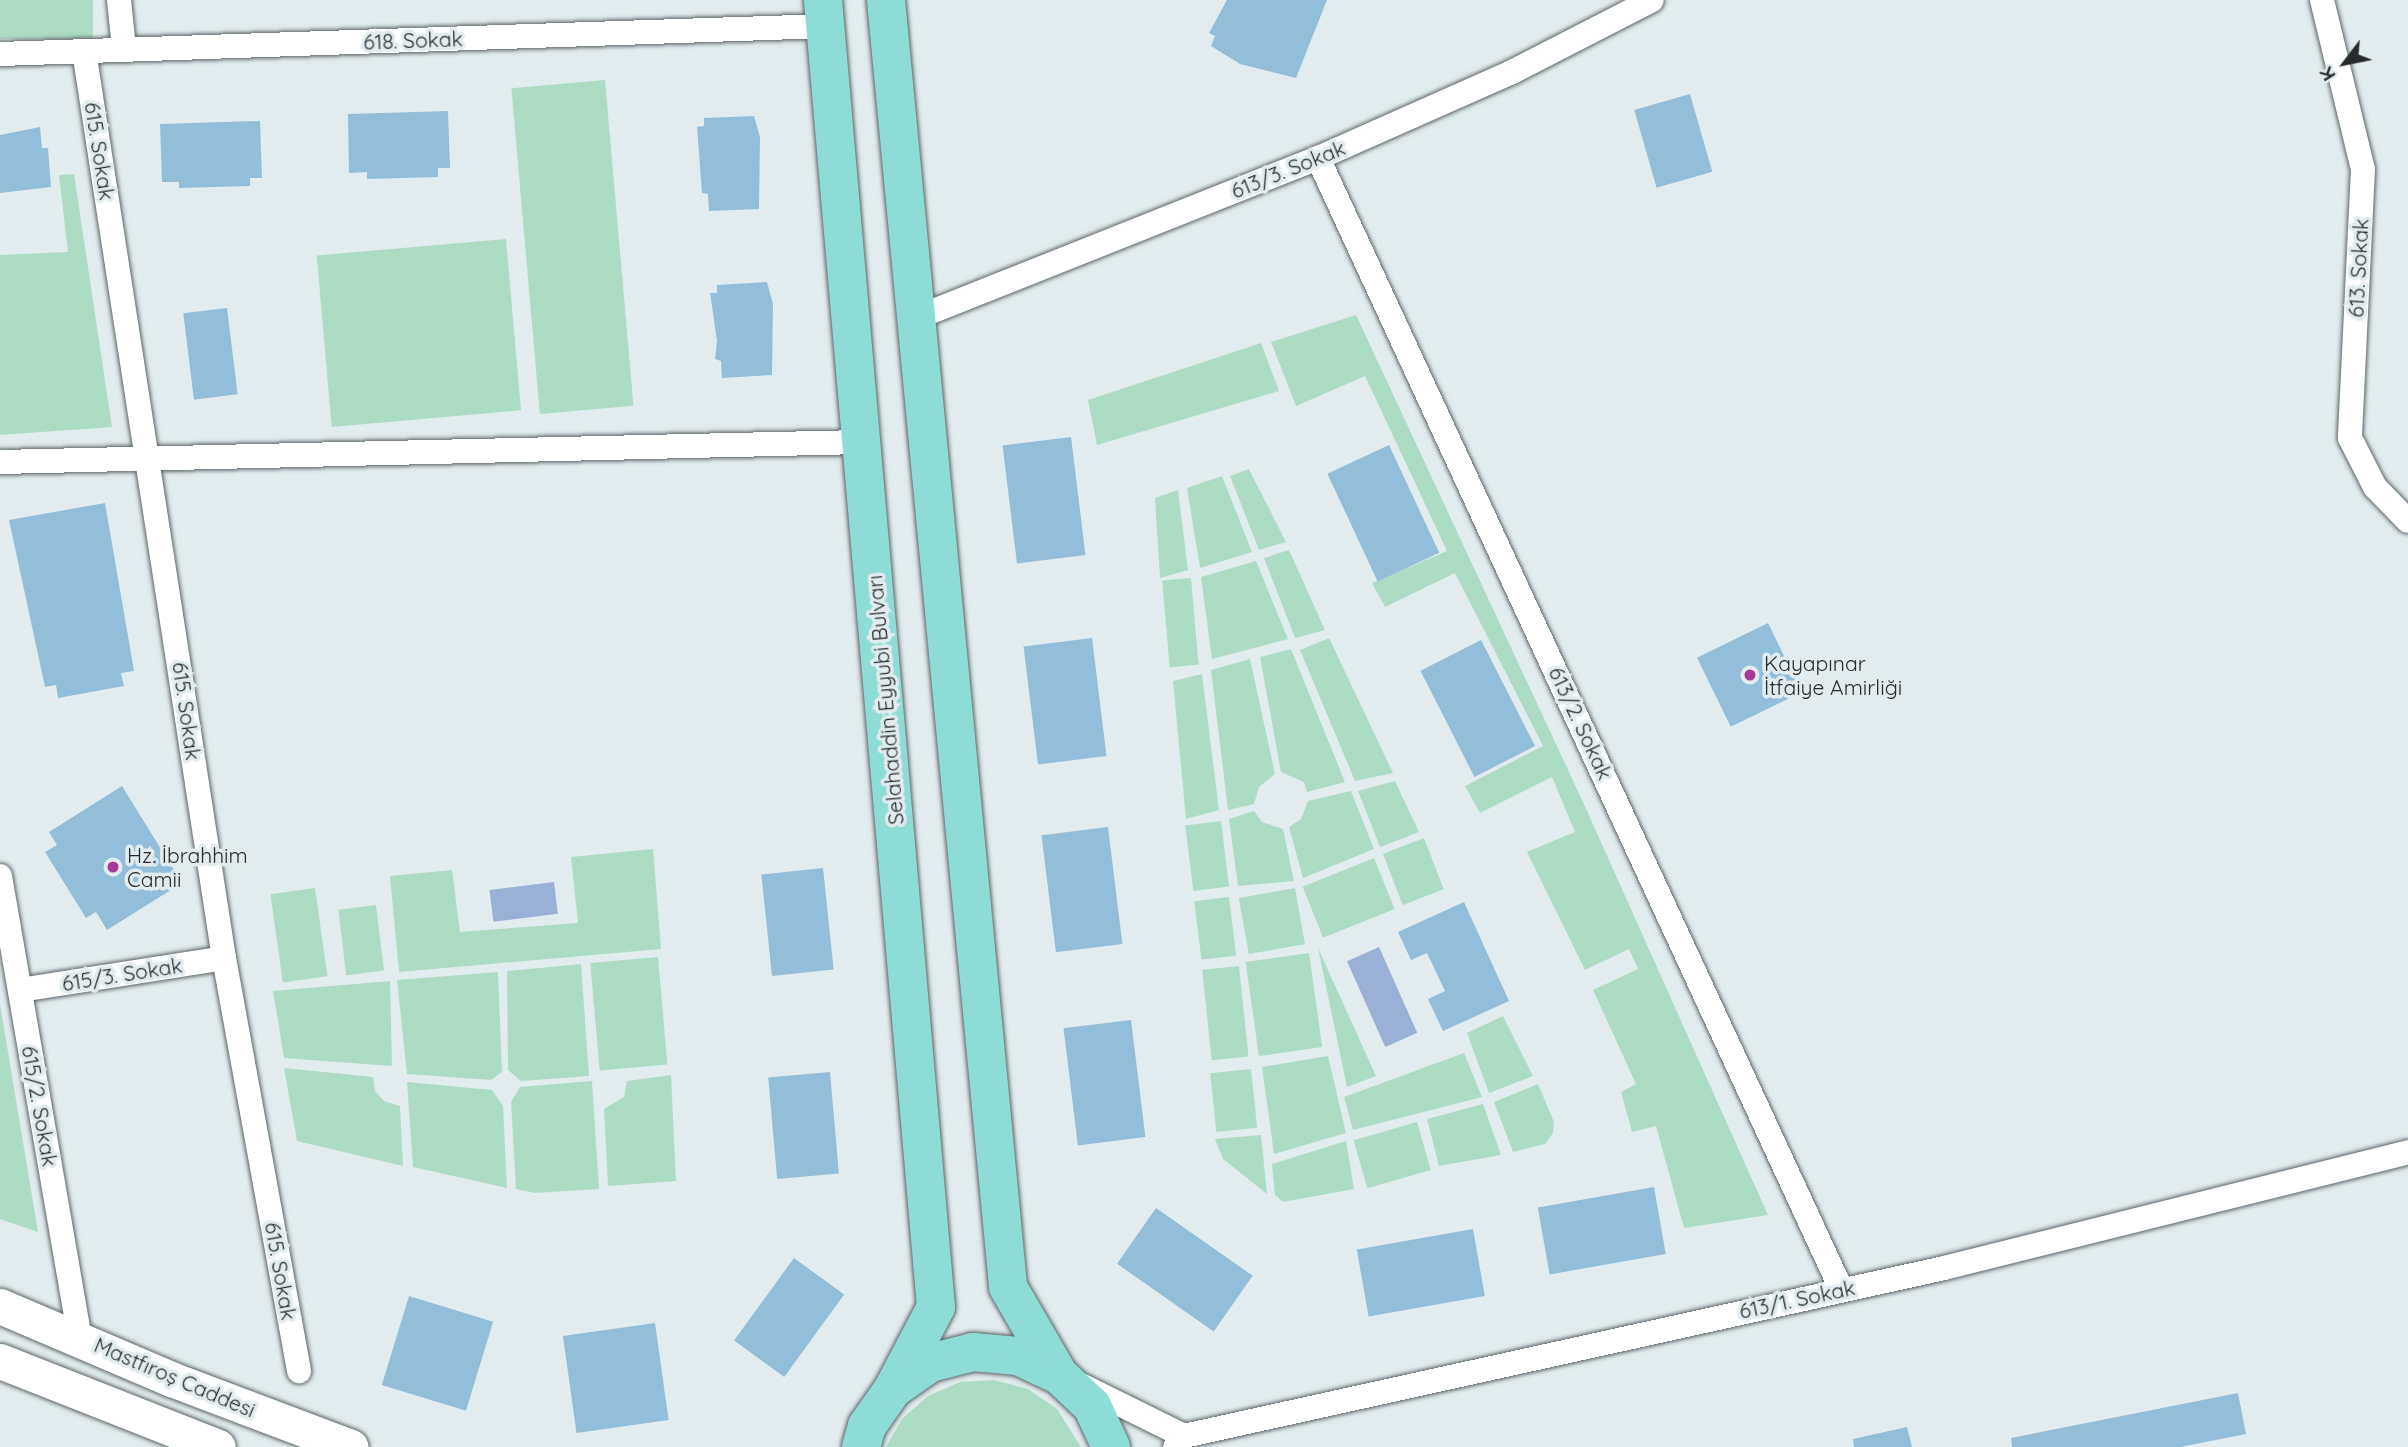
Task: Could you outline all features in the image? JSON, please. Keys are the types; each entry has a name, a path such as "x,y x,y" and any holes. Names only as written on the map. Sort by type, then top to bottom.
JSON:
{"main road":[{"path":"886,0 1008,1287 1059,1375 1092,1406 1111,1447"},
{"name":"Selahaddin Eyyubi Bulvarı","path":"824,13 936,1307 893,1389"},
{"name":"Mastfıroş Caddesi","path":"0,1306 80,1337 171,1379 351,1447"},
{"path":"856,1440 893,1389 930,1363 973,1352 1018,1356 1059,1375"},
{"path":"0,1361 218,1447"}],"street":[{"path":"119,0 124,48"},
{"name":"613/3. Sokak","path":"916,318 1318,158 1513,72 1652,0"},
{"name":"613. Sokak","path":"2322,0 2363,169 2350,438 2375,487 2408,521"},
{"name":"618. Sokak","path":"0,54 824,13"},
{"name":"615. Sokak","path":"84,51 149,457 224,958 299,1371"},
{"name":"613/2. Sokak","path":"1318,158 1841,1289"},
{"path":"0,462 862,442"},
{"name":"615/2. Sokak","path":"0,876 80,1337"},
{"name":"615/3. Sokak","path":"20,990 224,958"},
{"name":"613/1. Sokak","path":"1179,1442 1841,1289 1944,1268 2408,1152"},
{"path":"1059,1375 1179,1442"}],"green space":[{"path":"0,0 93,0 93,39 0,39"},
{"path":"605,80 633,406 540,414 511,88"},
{"path":"74,174 112,427 0,435 0,255 68,252 59,175"},
{"path":"506,239 521,410 332,427 317,256"},
{"path":"1356,315 1583,802 1768,1215 1684,1228 1656,1126 1632,1132 1621,1092 1636,1084 1593,990 1638,969 1629,949 1585,970 1527,852 1575,832 1552,777 1480,813 1465,786 1543,746 1455,573 1385,607 1372,583 1447,551 1365,376 1296,406 1271,342"},
{"path":"1261,343 1279,391 1097,445 1088,400"},
{"path":"1249,469 1286,542 1259,550 1230,476"},
{"path":"1222,476 1252,552 1200,568 1187,488"},
{"path":"1178,490 1188,570 1160,578 1155,498"},
{"path":"1289,550 1325,630 1295,638 1264,558"},
{"path":"1256,561 1288,639 1212,659 1201,577"},
{"path":"1191,578 1199,665 1170,667 1162,581"},
{"path":"1329,638 1393,773 1355,781 1300,650"},
{"path":"1291,649 1345,782 1307,792 1304,782 1281,772 1260,657"},
{"path":"1250,659 1275,774 1259,787 1254,804 1228,810 1211,670"},
{"path":"1202,674 1219,810 1186,819 1173,681"},
{"path":"1395,781 1419,832 1380,847 1358,791"},
{"path":"1351,791 1374,849 1303,878 1289,827 1301,819 1308,801"},
{"path":"1254,811 1262,822 1283,829 1294,881 1238,886 1229,819"},
{"path":"1221,821 1229,887 1193,891 1185,825"},
{"path":"1424,838 1444,889 1403,905 1383,854"},
{"path":"653,849 661,949 399,972 390,876 452,870 460,932 578,923 571,857"},
{"path":"1374,858 1395,909 1323,938 1303,887"},
{"path":"315,888 327,976 283,982 270,894"},
{"path":"1295,888 1305,944 1249,954 1239,898"},
{"path":"1229,897 1236,956 1201,960 1194,901"},
{"path":"376,905 384,971 346,975 338,910"},
{"path":"1318,948 1376,1076 1347,1087"},
{"path":"1309,953 1322,1047 1259,1056 1246,962"},
{"path":"658,957 667,1065 600,1071 590,963"},
{"path":"581,964 589,1076 521,1081 508,1070 507,971"},
{"path":"1239,966 1249,1057 1212,1060 1202,970"},
{"path":"498,972 502,1072 491,1080 407,1074 397,980"},
{"path":"390,981 392,1066 284,1058 273,991"},
{"path":"0,1004 38,1232 0,1219"},
{"path":"1503,1016 1533,1076 1489,1093 1467,1033"},
{"path":"1464,1053 1482,1097 1353,1130 1344,1097"},
{"path":"1328,1056 1346,1133 1274,1154 1262,1067"},
{"path":"284,1068 373,1077 375,1091 384,1101 400,1106 403,1166 297,1141"},
{"path":"1251,1069 1257,1128 1216,1132 1210,1073"},
{"path":"671,1075 676,1181 608,1186 604,1109 624,1097 627,1081"},
{"path":"592,1081 599,1189 535,1193 516,1189 511,1102 520,1087"},
{"path":"407,1082 492,1090 503,1106 507,1188 413,1167"},
{"path":"1538,1084 1554,1122 1553,1133 1545,1144 1513,1152 1494,1102"},
{"path":"1483,1104 1501,1155 1439,1166 1427,1119"},
{"path":"1417,1122 1431,1170 1367,1188 1354,1140"},
{"path":"1261,1135 1267,1194 1223,1159 1215,1139"},
{"path":"1346,1141 1354,1189 1283,1202 1275,1195 1272,1164"},
{"path":"994,1380 1028,1389 1057,1409 1081,1447 886,1447 902,1419 928,1396 960,1382"}],"water":[{"path":"554,882 558,914 493,922 489,890"},
{"path":"1379,947 1417,1033 1385,1047 1347,961"}],"building":[{"path":"1227,0 1327,0 1296,78 1240,64 1211,46 1215,36 1209,33"},
{"path":"1690,94 1712,172 1657,188 1634,110"},
{"path":"448,111 450,168 438,168 438,177 367,179 367,172 349,173 348,114"},
{"path":"754,116 760,137 759,209 709,211 708,194 702,193 697,127 704,126 704,118"},
{"path":"260,121 262,178 250,178 250,186 179,188 179,182 162,182 160,124"},
{"path":"40,127 42,148 48,148 51,187 0,193 0,135"},
{"path":"767,282 773,304 772,375 722,378 721,361 715,359 717,341 710,293 717,293 717,285"},
{"path":"227,308 238,394 194,400 183,313"},
{"path":"1071,437 1086,555 1017,564 1003,445"},
{"path":"1389,445 1439,553 1378,582 1327,474"},
{"path":"105,503 134,671 121,673 124,686 58,698 56,685 45,687 9,520"},
{"name":"Kayapınar İtfaiye Amirliği","path":"1768,623 1802,692 1731,727 1697,658"},
{"path":"1092,638 1107,756 1038,765 1024,646"},
{"path":"1481,640 1535,746 1474,777 1420,671"},
{"name":"Hz. İbrahhim Camii","path":"122,786 182,883 107,930 96,912 86,918 45,852 57,845 49,832"},
{"path":"1108,827 1122,944 1056,952 1041,835"},
{"path":"823,868 834,969 772,976 761,874"},
{"path":"1464,902 1509,1001 1443,1031 1428,999 1445,991 1427,953 1411,960 1398,932"},
{"path":"1131,1020 1145,1137 1078,1145 1064,1028"},
{"path":"830,1072 839,1174 777,1179 768,1077"},
{"path":"1654,1187 1666,1254 1550,1274 1538,1207"},
{"path":"1156,1208 1253,1276 1214,1331 1117,1264"},
{"path":"1473,1229 1485,1296 1369,1316 1357,1249"},
{"path":"794,1258 844,1294 784,1377 734,1341"},
{"path":"409,1296 493,1322 466,1411 382,1385"},
{"path":"655,1323 669,1420 577,1433 563,1336"},
{"path":"2238,1393 2246,1434 2180,1447 2012,1447 2011,1438"},
{"path":"1907,1427 1912,1447 1854,1447 1853,1439"}],"place":[{"name":"Kayapınar İtfaiye Amirliği","path":"1750,675"},
{"name":"Hz. İbrahhim Camii","path":"113,867"}]}
